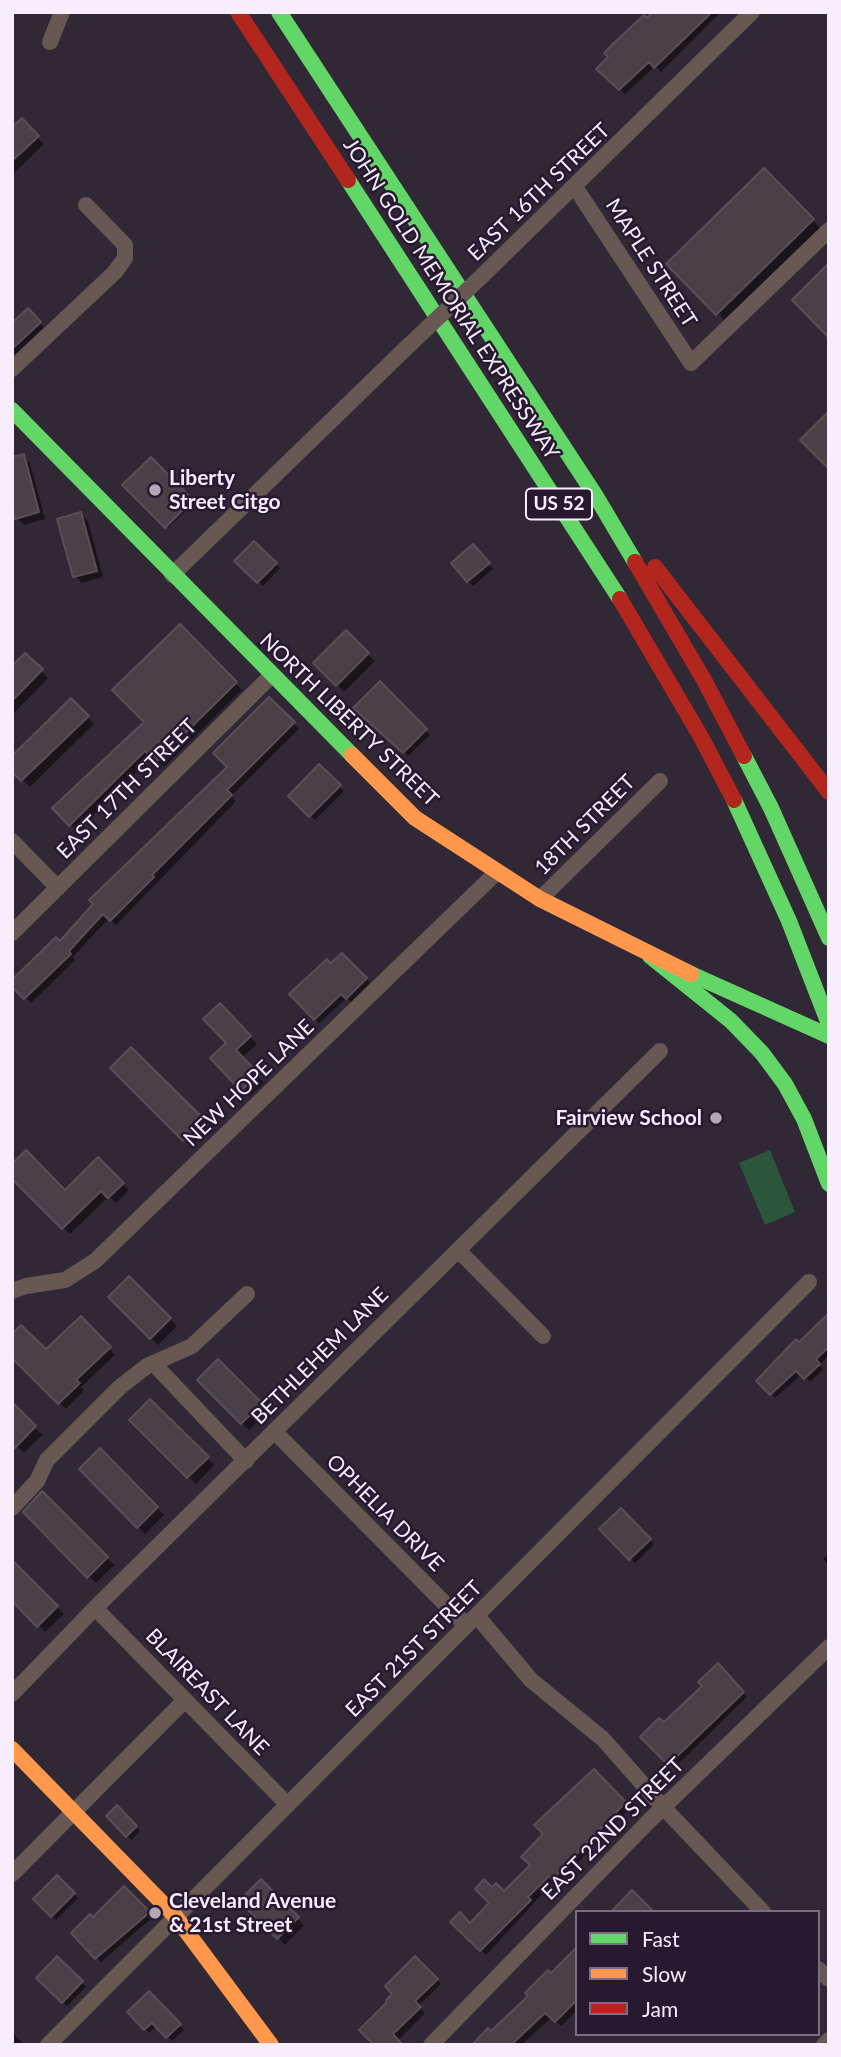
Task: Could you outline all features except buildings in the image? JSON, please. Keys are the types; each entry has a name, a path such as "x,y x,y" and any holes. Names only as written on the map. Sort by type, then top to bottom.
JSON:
{"main road":[{"name":"JOHN GOLD MEMORIAL EXPRESSWAY","path":"238,12 606,576 694,725 751,834 789,920 829,1024"},
{"name":"JOHN GOLD MEMORIAL EXPRESSWAY","path":"279,12 597,498 716,703 771,808 829,938"},
{"path":"307,24 395,188"},
{"name":"NORTH LIBERTY STREET","path":"12,410 172,575 415,818 540,899 650,956 829,1036"},
{"path":"597,498 631,537 829,792"},
{"path":"650,956 731,1021 762,1053 785,1084 804,1119 829,1184"},
{"path":"12,1749 175,1916 271,2045"}],"street":[{"path":"50,42 62,12"},
{"name":"EAST 16TH STREET","path":"172,575 575,187 752,12"},
{"name":"MAPLE STREET","path":"575,187 691,363 829,230"},
{"path":"12,369 115,272 125,258 125,244 86,205"},
{"name":"EAST 17TH STREET","path":"12,933 272,675"},
{"name":"18TH STREET","path":"540,899 660,781"},
{"path":"12,841 58,888"},
{"name":"NEW HOPE LANE","path":"12,1292 26,1286 65,1280 95,1261 497,872"},
{"name":"BETHLEHEM LANE","path":"12,1694 95,1608 660,1051"},
{"path":"458,1250 543,1336"},
{"name":"EAST 21ST STREET","path":"48,2045 809,1282"},
{"path":"12,1508 37,1481 47,1460 120,1387 153,1363 192,1346 247,1294"},
{"path":"153,1363 246,1461"},
{"name":"OPHELIA DRIVE","path":"274,1431 531,1680 603,1739 663,1808 761,1910"},
{"name":"BLAIREAST LANE","path":"95,1608 288,1805"},
{"name":"EAST 22ND STREET","path":"431,2045 663,1808 829,1647"},
{"path":"12,1874 75,1814 185,1700"},
{"path":"824,2045 829,2040"}],"green space":[{"path":"770,1150 795,1212 765,1225 739,1163"}],"traffic: fast":[{"path":"279,12 597,498 635,562"},
{"path":"348,180 620,599"},
{"path":"12,410 352,755"},
{"path":"744,756 771,808 829,938"},
{"path":"734,800 789,921 829,1024"},
{"path":"650,956 731,1021 762,1053 785,1084 804,1119 829,1184"},
{"path":"691,974 829,1036"}],"traffic: slow":[{"path":"352,755 415,818 540,899 691,974"},
{"path":"12,1749 175,1916 271,2045"}],"traffic: jam":[{"path":"238,12 348,180"},
{"path":"635,562 704,680 744,756"},
{"path":"655,567 829,792"},
{"path":"620,599 701,737 734,800"}],"place":[{"name":"Liberty Street Citgo","path":"155,490"},
{"name":"Fairview School","path":"716,1118"},
{"name":"Cleveland Avenue & 21st Street","path":"155,1913"}]}
